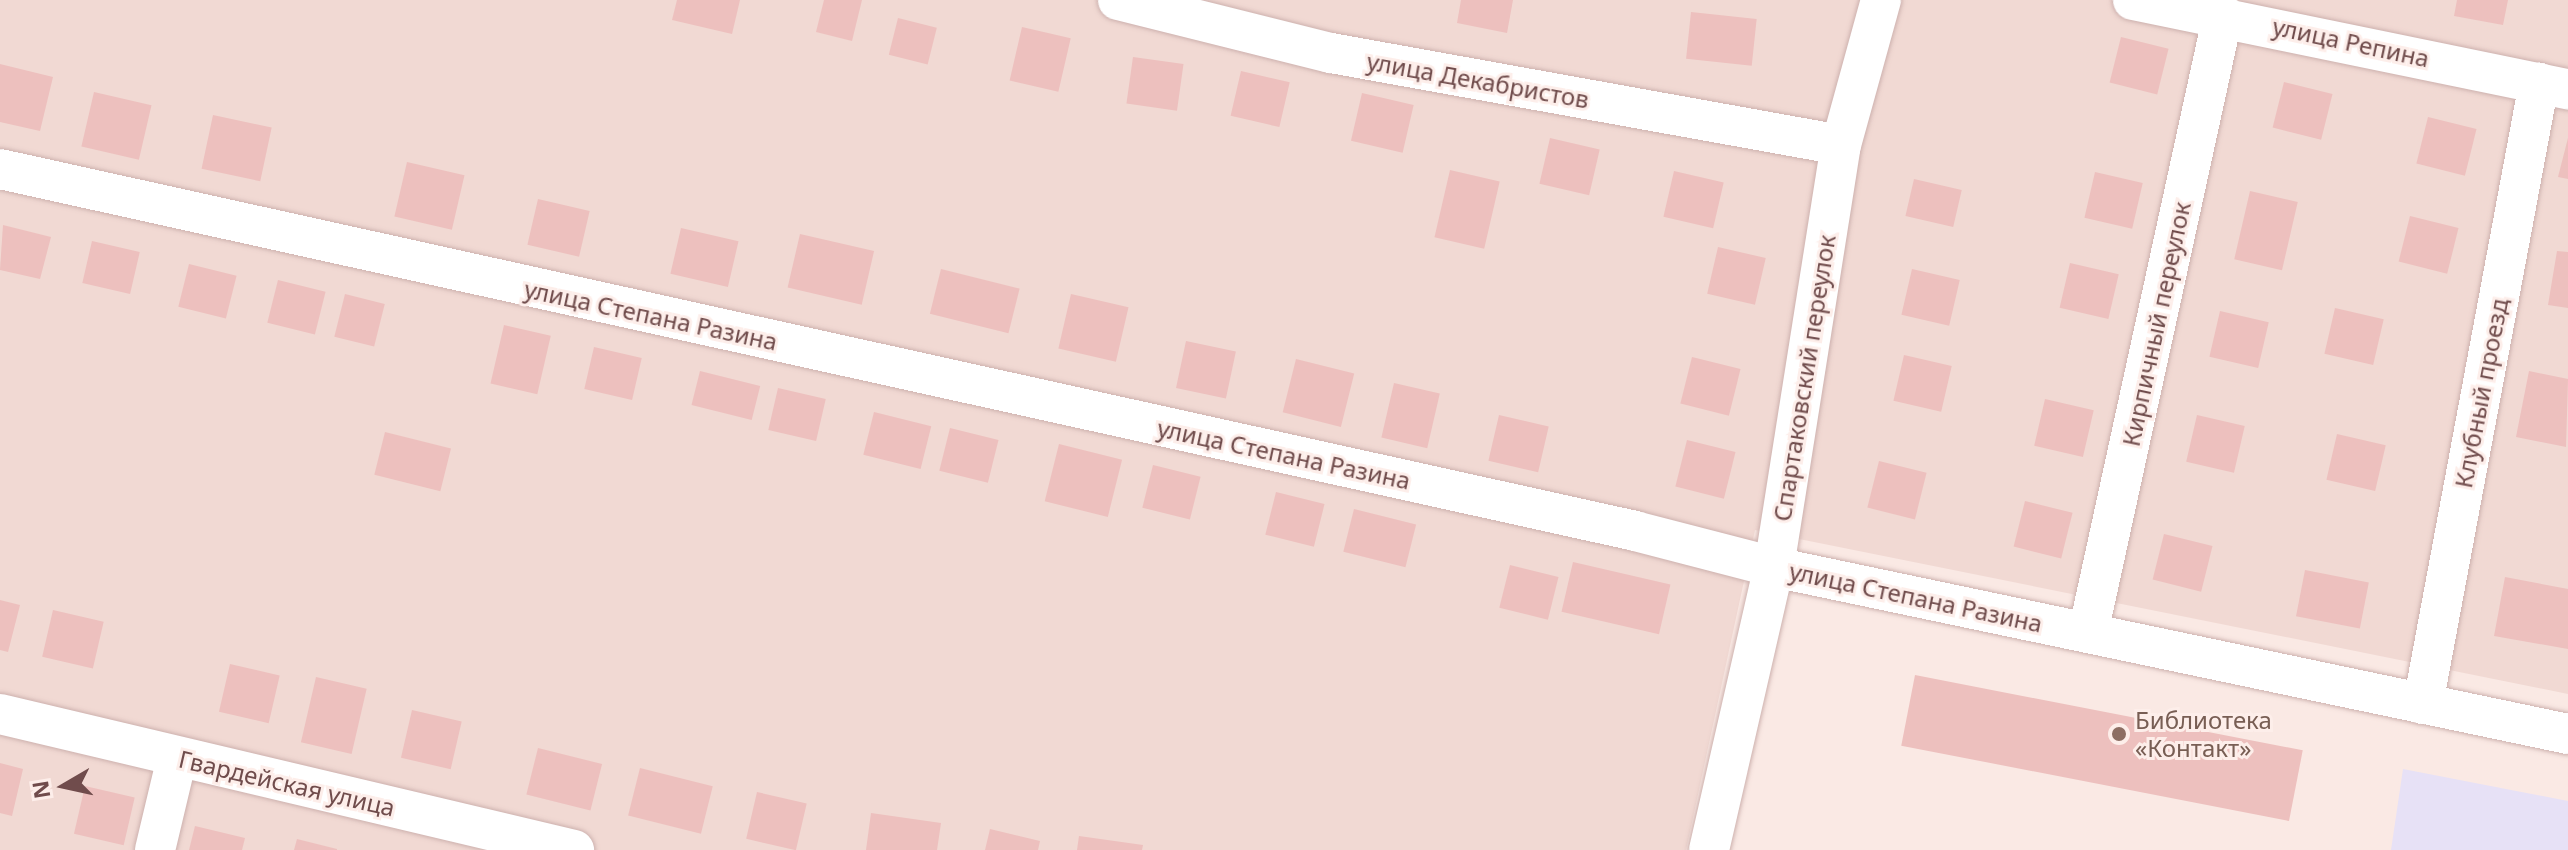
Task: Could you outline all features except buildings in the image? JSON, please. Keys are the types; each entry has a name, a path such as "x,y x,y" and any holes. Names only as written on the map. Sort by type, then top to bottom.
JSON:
{"street":[{"name":"улица Декабристов","path":"1118,0 1331,53 1841,145"},
{"name":"Спартаковский переулок","path":"1709,850 1774,567 1841,145 1881,0"},
{"name":"улица Репина","path":"2133,0 2223,15 2553,86"},
{"name":"Кирпичный переулок","path":"2088,633 2223,15"},
{"name":"Клубный проезд","path":"2423,704 2553,86"},
{"name":"улица Степана Разина","path":"0,169 1620,527 1774,567 2568,734"},
{"name":"Гвардейская улица","path":"0,714 574,850"},
{"path":"155,850 177,758"}],"shaded area":[{"path":"0,0 2568,0 2568,694 1755,530 1686,850 0,850"},
{"path":"2403,769 2568,801 2568,850 2391,850"}],"place":[{"name":"Библиотека «Контакт»","path":"2119,734"}]}
